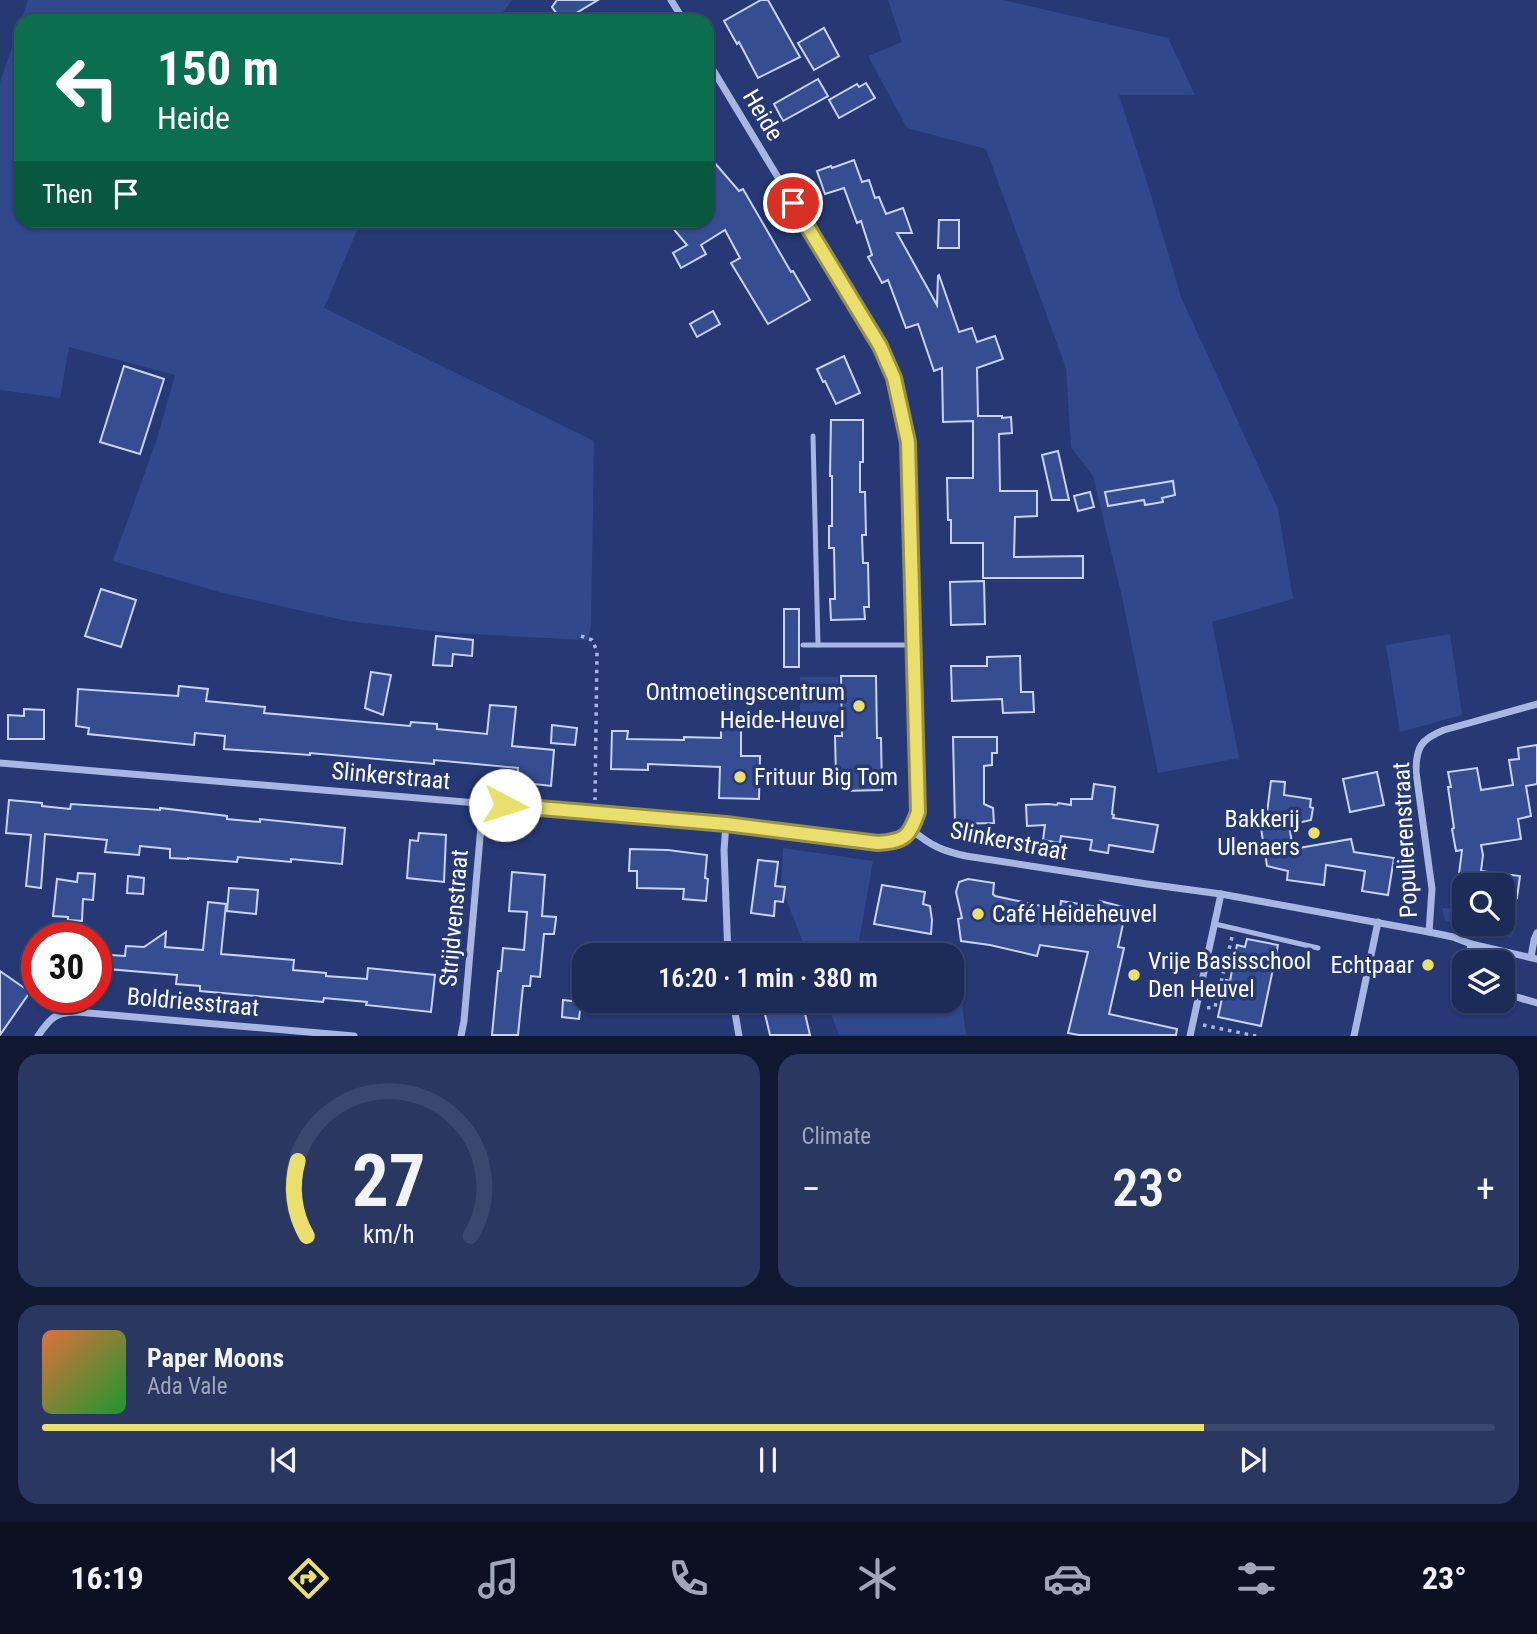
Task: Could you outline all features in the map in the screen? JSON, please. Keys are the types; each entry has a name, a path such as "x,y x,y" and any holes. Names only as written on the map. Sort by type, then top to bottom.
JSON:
{"street":[{"name":"Heide","path":"714,72 880,346 894,378 908,442 918,812 912,830"},
{"name":"Populierenstraat","path":"1429,932 1432,889 1416,772 1416,756 1422,743 1431,735 1444,730 1537,704"},
{"name":"Slinkerstraat","path":"0,763 726,824 878,843 898,841 912,830 944,851 966,856 1221,894 1378,922 1453,937 1534,958 1534,940 1537,933"},
{"name":"Strijdvenstraat","path":"461,1035 483,803"},
{"path":"726,824 724,850 728,943"},
{"path":"1190,1035 1221,894"},
{"path":"1354,1035 1378,922"},
{"path":"1471,950 1472,944"},
{"path":"1515,997 1537,1003"},
{"name":"Boldriesstraat","path":"38,1035 54,1016 63,1012 77,1012 354,1035"},
{"path":"735,1013 739,1035"}],"lane":[{"path":"813,436 818,645"},
{"path":"803,645 914,645"},
{"path":"1215,924 1318,948"}],"path":[{"path":"581,636 592,640 597,651 595,813"},
{"path":"1203,1025 1207,1008 1215,1007 1234,928"},
{"path":"1193,1023 1256,1035"}],"shaded area":[{"path":"28,0 512,0 501,14 23,14"},
{"path":"888,0 1003,0 1168,38 1195,95 1119,95 1181,297 1278,509 1293,599 1212,622 1239,758 1158,773 1122,597 1093,476 1071,447 1066,368 986,149 907,128 868,56 902,42"},
{"path":"14,41 14,228 358,228 324,308 594,441 591,626 588,640 451,633 347,621 219,592 113,561 157,439 175,375 69,347 60,398 0,390 0,82"},
{"path":"1450,634 1462,715 1400,732 1386,645"},
{"path":"800,677 838,677 839,725 800,726"},
{"path":"783,848 873,861 859,941 874,943 803,943 781,886"},
{"path":"1442,908 1452,909 1452,923 1445,920"},
{"path":"831,1013 963,1013 966,1035 839,1035"}],"building":[{"path":"557,0 598,0 574,14 557,14 552,7"},
{"path":"761,0 768,0 800,57 758,78 739,42 737,44 724,21"},
{"path":"824,28 839,56 814,70 798,43"},
{"path":"818,79 828,96 783,121 774,104"},
{"path":"866,83 875,98 839,118 829,100 857,84 859,87"},
{"path":"854,160 862,182 869,180 875,198 879,197 886,214 903,208 912,233 897,233 937,305 939,275 959,332 972,328 977,342 995,336 1003,359 977,368 978,416 1011,417 1012,433 999,434 1000,491 1037,491 1037,516 1015,517 1014,557 1083,556 1083,578 983,578 983,543 951,543 947,478 973,478 973,421 943,422 942,368 934,371 918,324 906,328 888,280 882,283 868,257 872,255 861,221 857,223 844,188 825,194 817,171"},
{"path":"714,162 739,191 743,189 810,300 768,324 731,263 740,258 725,230 701,245 706,254 681,268 673,253 687,245 673,228 714,228"},
{"path":"939,220 959,220 959,248 938,248"},
{"path":"713,311 720,324 697,337 690,324"},
{"path":"844,356 860,393 836,404 817,369"},
{"path":"124,366 164,379 140,454 100,442"},
{"path":"831,420 863,420 860,492 865,492 866,535 862,535 863,563 868,563 869,607 864,607 865,619 831,620 830,599 835,599 834,548 829,548 829,526 832,526"},
{"path":"1058,451 1069,500 1052,500 1042,455"},
{"path":"1173,481 1175,495 1162,498 1163,502 1145,505 1144,500 1108,506 1105,492"},
{"path":"1090,492 1094,507 1078,511 1074,496"},
{"path":"984,581 985,624 951,625 950,582"},
{"path":"101,589 136,600 121,647 85,636"},
{"path":"784,609 799,609 799,667 784,667"},
{"path":"436,636 473,640 472,656 453,654 452,666 433,665"},
{"path":"1020,656 1021,692 1033,692 1034,712 1003,713 1002,699 952,701 951,666 987,666 987,657"},
{"path":"371,672 391,675 383,715 365,708"},
{"name":"Ontmoetingscentrum Heide-Heuvel","path":"841,676 876,676 877,738 881,738 882,790 843,791 843,777 836,777 835,736 842,736"},
{"path":"179,686 208,689 206,701 265,707 264,713 410,726 411,722 437,724 437,729 487,734 490,705 516,707 512,746 554,750 551,786 517,782 518,768 434,760 434,764 310,753 224,749 225,736 195,733 194,745 88,734 89,728 76,726 78,689 178,696"},
{"path":"24,709 44,710 44,739 8,739 8,715 24,716"},
{"path":"721,721 741,721 741,756 760,756 759,799 719,798 720,767 648,764 648,770 611,769 612,731 628,731 627,739 721,738"},
{"path":"552,725 577,728 575,745 551,743"},
{"path":"953,737 997,737 997,753 992,753 992,765 984,766 984,804 993,808 994,823 955,824"},
{"path":"1537,745 1537,784 1526,786 1531,816 1518,819 1521,839 1481,845 1481,871 1497,873 1459,873 1462,850 1456,851 1452,829 1448,772 1477,768 1481,790 1513,785 1509,760 1519,759 1518,748"},
{"path":"1377,772 1384,805 1350,812 1343,779"},
{"path":"1271,781 1285,782 1284,795 1311,799 1311,820 1289,825 1293,849 1351,839 1354,852 1394,858 1388,895 1362,891 1365,871 1326,865 1324,885 1287,880 1288,871 1267,866 1260,822 1266,821"},
{"path":"1094,784 1115,787 1113,818 1158,825 1153,852 1109,845 1108,853 1090,850 1092,840 1061,836 1060,843 1043,840 1045,825 1027,826 1026,805 1071,805 1071,799 1092,799"},
{"path":"9,800 70,809 71,804 160,808 227,816 227,819 260,822 260,819 345,828 342,864 238,857 237,862 170,858 170,849 140,846 139,855 105,852 107,840 45,834 41,888 26,886 31,835 6,833"},
{"path":"419,833 446,835 444,882 407,878 410,840 418,841"},
{"path":"630,849 707,855 706,901 683,899 684,889 637,888 637,871 629,871"},
{"path":"758,860 778,862 775,886 785,887 783,902 775,901 774,916 751,913"},
{"path":"512,872 545,875 542,916 556,919 554,934 544,934 540,977 531,976 530,986 523,986 518,1035 492,1035 503,948 524,950 527,912 509,911"},
{"path":"78,873 95,874 93,900 83,899 82,921 53,916 57,879 77,882"},
{"path":"1515,875 1520,876 1515,898"},
{"path":"128,876 144,878 143,894 127,893"},
{"path":"968,879 994,883 995,896 1060,910 1061,901 1098,907 1100,901 1123,907 1119,923 1123,924 1118,947 1124,948 1109,1014 1177,1029 1176,1035 1068,1033 1088,952 1040,945 1037,956 961,941 958,919 962,918 956,892 959,882"},
{"path":"882,885 925,892 923,904 930,906 931,934 874,924"},
{"path":"229,888 258,890 256,914 227,911"},
{"path":"208,902 226,904 221,954 294,960 293,970 326,973 326,976 367,979 368,968 435,975 431,1012 324,998 323,1002 200,991 200,986 176,984 177,975 112,969 112,955 125,956 126,946 144,947 166,932 165,947 203,950"},
{"path":"1247,939 1278,945 1261,1026 1218,1017 1226,980 1230,981 1237,945 1245,947"},
{"path":"0,971 21,986 21,1005 0,1035"},
{"path":"563,1000 572,1001 572,1013 580,1013 579,1019 562,1017"},
{"path":"765,1013 805,1013 810,1035 770,1035"}],"place":[{"name":"Ontmoetingscentrum Heide-Heuvel","path":"859,706"},
{"name":"Frituur Big Tom","path":"740,777"},
{"name":"Bakkerij Ulenaers","path":"1314,833"},
{"name":"Café Heideheuvel","path":"978,914"},
{"name":"Echtpaar","path":"1428,965"},
{"name":"Vrije Basisschool Den Heuvel","path":"1134,975"}],"route":[{"path":"505,805 726,824 878,843 898,841 912,830 918,812 908,442 894,378 880,346 793,203"}]}
